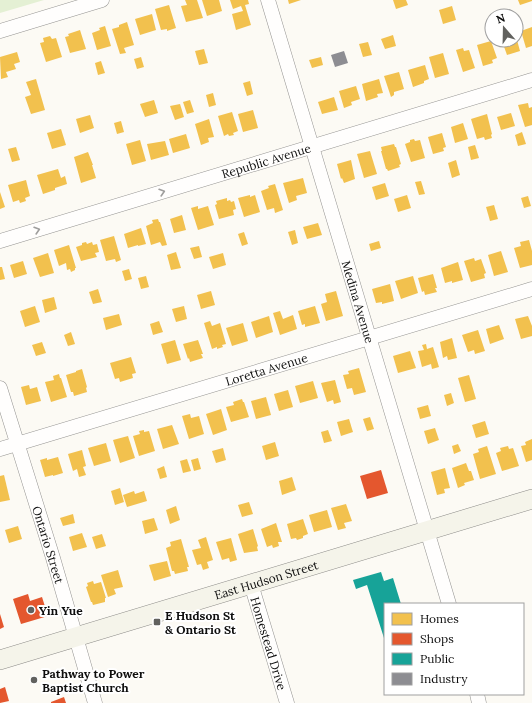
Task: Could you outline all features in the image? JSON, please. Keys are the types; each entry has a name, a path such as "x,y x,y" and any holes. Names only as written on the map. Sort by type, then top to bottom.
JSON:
{"main road":[{"name":"East Hudson Street","path":"0,660 532,499"}],"street":[{"path":"0,31 102,0"},
{"name":"Medina Avenue","path":"268,0 449,603"},
{"name":"Republic Avenue","path":"0,241 532,80"},
{"name":"Loretta Avenue","path":"0,449 532,289"},
{"name":"Ontario Street","path":"0,388 53,558 95,703"},
{"name":"Homestead Drive","path":"251,584 287,703"}],"green space":[{"path":"0,0 44,0 0,13"}],"building: Homes":[{"path":"185,0 197,0 203,18 186,22 181,6 187,5"},
{"path":"202,0 219,0 222,11 207,16"},
{"path":"230,0 248,0 249,4 245,5 251,25 236,30 232,14 243,11 241,6 233,9"},
{"path":"288,0 301,0 289,4"},
{"path":"393,0 406,0 408,5 396,9"},
{"path":"518,0 532,0 532,1 520,5"},
{"path":"169,5 176,28 167,31 167,29 161,30 155,9"},
{"path":"452,6 456,20 443,24 439,10"},
{"path":"152,14 156,30 140,35 135,19"},
{"path":"127,22 134,45 124,48 126,53 120,54 112,29"},
{"path":"105,26 111,46 97,50 92,33"},
{"path":"532,27 532,46 526,48 524,41 524,30"},
{"path":"80,30 86,49 70,53 65,37 69,36 68,34"},
{"path":"393,35 396,46 385,49 381,39"},
{"path":"50,36 52,39 56,38 62,57 46,62 40,43 44,42 43,38"},
{"path":"368,42 372,55 363,57 359,44"},
{"path":"484,43 484,48 493,48 497,58 492,60 493,63 483,66 477,45"},
{"path":"463,48 464,51 469,50 475,68 463,72 456,50"},
{"path":"504,48 519,48 520,51 507,55"},
{"path":"204,49 208,63 199,65 195,51"},
{"path":"17,52 20,62 14,64 16,69 6,72 8,77 1,79 0,57"},
{"path":"443,53 449,74 435,78 429,57"},
{"path":"141,57 144,67 137,69 134,59"},
{"path":"321,57 323,65 312,68 309,60"},
{"path":"101,61 105,73 98,75 95,63"},
{"path":"425,65 429,79 424,81 424,83 413,87 408,70"},
{"path":"399,72 404,89 394,92 394,95 391,97 384,76"},
{"path":"36,79 45,110 31,114 25,97 31,95 26,82"},
{"path":"379,79 383,93 377,94 378,97 366,101 362,84"},
{"path":"250,81 253,94 247,96 243,83"},
{"path":"356,86 360,99 351,102 352,105 344,108 339,91"},
{"path":"213,93 216,105 209,107 206,95"},
{"path":"334,97 338,110 322,114 318,102"},
{"path":"154,100 158,113 145,117 140,104"},
{"path":"190,100 194,112 187,114 183,102"},
{"path":"528,103 529,108 532,107 532,125 525,127 518,105"},
{"path":"180,104 184,117 175,120 170,106"},
{"path":"253,110 258,128 243,132 238,114"},
{"path":"232,112 238,131 233,133 234,135 229,136 228,134 224,136 218,116"},
{"path":"511,113 515,126 501,130 497,117"},
{"path":"487,114 492,138 485,140 484,137 477,139 471,119"},
{"path":"90,115 94,128 80,133 76,119"},
{"path":"209,119 214,137 208,138 209,142 201,145 195,124"},
{"path":"121,121 124,132 117,134 114,123"},
{"path":"463,123 468,139 455,143 451,127"},
{"path":"61,129 66,145 52,149 47,133"},
{"path":"522,132 526,144 518,146 515,135"},
{"path":"442,133 446,147 443,148 444,151 433,154 428,137"},
{"path":"186,134 190,148 173,153 169,139"},
{"path":"414,139 415,141 420,140 425,158 411,162 405,144"},
{"path":"140,140 146,161 132,165 126,144"},
{"path":"165,141 169,155 151,160 147,144"},
{"path":"394,144 401,164 399,165 400,167 388,171 386,169 381,147"},
{"path":"475,145 479,158 471,160 468,147"},
{"path":"16,147 20,160 12,162 8,149"},
{"path":"370,151 377,174 364,178 357,154"},
{"path":"88,152 96,178 81,183 74,157"},
{"path":"351,160 355,179 344,183 342,178 341,179 337,164"},
{"path":"456,160 460,175 452,178 448,163"},
{"path":"58,169 61,178 65,176 67,184 43,194 37,175"},
{"path":"303,178 307,193 296,196 297,200 289,203 283,183"},
{"path":"26,180 30,196 25,198 26,201 20,203 19,200 13,202 8,185"},
{"path":"421,181 425,194 419,195 415,182"},
{"path":"385,183 389,196 376,200 372,187"},
{"path":"275,184 283,210 275,213 274,208 267,210 261,191 269,188 268,186"},
{"path":"0,192 5,207 0,209"},
{"path":"250,195 250,197 255,195 260,212 244,217 238,198"},
{"path":"407,195 411,208 398,212 394,199"},
{"path":"528,196 531,206 524,208 521,198"},
{"path":"227,198 227,201 234,201 236,209 233,210 234,215 219,219 215,205 217,204 216,201"},
{"path":"494,205 498,219 490,221 486,207"},
{"path":"198,206 198,209 208,206 214,225 198,230 191,208"},
{"path":"182,215 186,230 174,233 170,219"},
{"path":"158,219 167,245 162,246 160,242 151,245 146,226 153,223 152,220"},
{"path":"318,223 322,235 307,239 303,227"},
{"path":"141,228 146,244 128,248 124,234"},
{"path":"295,230 298,243 292,245 288,232"},
{"path":"244,232 248,244 242,246 238,234"},
{"path":"114,236 121,260 116,262 115,259 106,261 100,240"},
{"path":"529,240 532,251 532,265 520,268 514,248 521,246 520,242"},
{"path":"379,241 381,248 371,251 369,244"},
{"path":"86,242 87,244 92,242 93,245 97,244 99,252 95,253 97,257 81,261 76,247"},
{"path":"69,245 76,268 71,272 70,269 67,270 66,263 59,266 54,250"},
{"path":"199,246 202,257 194,259 190,248"},
{"path":"501,251 508,272 494,276 488,255"},
{"path":"176,252 181,268 171,270 167,255"},
{"path":"48,253 54,273 40,277 33,258"},
{"path":"223,253 226,265 213,269 209,257"},
{"path":"474,258 475,261 481,259 486,273 484,274 485,278 471,282 464,261"},
{"path":"23,261 27,274 14,278 10,265"},
{"path":"458,262 463,280 445,283 441,268"},
{"path":"0,267 2,267 5,279 0,280"},
{"path":"129,269 132,279 125,281 122,271"},
{"path":"433,274 437,292 425,295 424,291 422,292 418,278"},
{"path":"146,276 149,287 141,289 138,278"},
{"path":"413,276 418,293 401,299 395,281"},
{"path":"390,284 394,301 382,304 382,302 376,303 372,289"},
{"path":"98,289 102,302 93,304 89,292"},
{"path":"211,291 215,305 201,309 197,295"},
{"path":"336,291 343,316 326,321 321,304 327,302 325,294"},
{"path":"54,297 57,309 45,313 42,300"},
{"path":"35,306 40,322 25,327 20,311"},
{"path":"184,306 187,319 176,322 172,309"},
{"path":"315,306 320,323 305,327 305,324 302,325 298,311"},
{"path":"280,311 283,319 293,315 297,329 280,335 273,313"},
{"path":"119,314 122,325 106,330 103,318"},
{"path":"269,316 273,332 256,338 251,322"},
{"path":"528,316 532,326 532,336 521,339 515,319"},
{"path":"159,321 163,332 153,335 150,324"},
{"path":"210,321 212,326 220,323 226,344 222,345 223,347 212,349 204,323"},
{"path":"243,323 248,341 232,346 226,328"},
{"path":"499,325 504,339 490,344 486,329"},
{"path":"478,330 485,351 475,354 474,350 468,352 462,335"},
{"path":"71,332 75,344 68,346 64,335"},
{"path":"452,338 457,358 448,360 447,356 443,358 440,342"},
{"path":"175,340 181,360 167,364 161,344"},
{"path":"198,340 203,358 190,362 183,344"},
{"path":"42,342 46,353 36,356 32,345"},
{"path":"426,344 427,349 433,347 439,367 432,369 431,364 422,367 418,351 424,350 422,345"},
{"path":"410,351 416,368 398,373 393,356"},
{"path":"131,357 136,373 132,374 133,378 120,382 119,378 115,379 110,363"},
{"path":"359,368 366,392 354,395 352,388 347,389 343,375 349,374 348,371"},
{"path":"82,369 87,392 74,396 73,392 71,392 66,375"},
{"path":"59,374 67,397 51,402 45,382 54,380 53,376"},
{"path":"469,375 476,399 465,402 458,378"},
{"path":"335,380 341,402 334,404 333,400 327,402 321,383"},
{"path":"313,381 318,398 300,403 295,386"},
{"path":"29,385 30,389 37,387 41,401 26,405 21,387"},
{"path":"288,390 293,407 279,411 274,394"},
{"path":"451,393 454,403 447,406 444,395"},
{"path":"266,397 271,415 256,419 251,401"},
{"path":"242,399 249,417 231,422 226,407 234,405 233,402"},
{"path":"428,405 431,416 420,419 417,408"},
{"path":"221,409 227,430 213,435 206,414"},
{"path":"190,414 191,418 199,416 204,434 189,439 182,416"},
{"path":"370,417 374,429 367,431 363,419"},
{"path":"349,419 353,432 341,436 337,422"},
{"path":"485,421 489,434 476,438 472,425"},
{"path":"172,425 179,444 163,449 157,429"},
{"path":"435,428 439,440 428,444 424,431"},
{"path":"144,430 144,432 149,431 155,451 139,456 133,436 140,434 139,431"},
{"path":"328,430 332,441 324,443 321,432"},
{"path":"128,436 135,458 120,463 113,440"},
{"path":"532,439 532,460 526,462 521,446 526,445 525,442"},
{"path":"275,442 279,456 266,460 262,446"},
{"path":"106,443 111,461 94,466 88,448"},
{"path":"458,444 461,451 454,454 452,446"},
{"path":"487,446 496,474 480,479 473,454 479,452 478,449"},
{"path":"508,446 509,449 513,448 519,466 502,471 496,453 501,451 500,448"},
{"path":"223,448 226,460 216,463 212,451"},
{"path":"82,450 86,466 83,467 86,475 79,477 77,469 73,471 68,454"},
{"path":"58,457 63,473 45,477 40,460"},
{"path":"198,458 201,469 194,471 191,460"},
{"path":"187,459 191,471 183,473 180,461"},
{"path":"466,463 474,480 464,483 465,485 458,488 452,468"},
{"path":"164,466 167,477 160,479 157,469"},
{"path":"445,468 450,488 444,489 445,493 437,495 431,472"},
{"path":"4,475 10,500 0,502 0,476"},
{"path":"292,477 296,490 282,495 279,481"},
{"path":"120,488 124,502 115,505 111,491"},
{"path":"134,491 135,494 144,491 147,501 127,507 123,495"},
{"path":"249,502 253,514 242,517 238,505"},
{"path":"346,504 352,521 344,523 346,528 338,530 331,508"},
{"path":"176,506 180,520 170,524 166,510"},
{"path":"327,510 332,527 314,532 309,515"},
{"path":"73,514 75,523 63,526 60,518"},
{"path":"154,518 158,530 145,534 142,521"},
{"path":"303,519 308,534 297,540 296,538 291,539 287,524"},
{"path":"276,523 282,542 278,542 279,546 273,548 272,545 267,547 261,529"},
{"path":"18,526 22,539 9,543 5,530"},
{"path":"253,529 258,551 244,553 238,534"},
{"path":"82,533 87,547 73,551 69,537"},
{"path":"102,534 106,546 96,549 92,537"},
{"path":"206,537 213,560 207,562 209,568 203,570 201,564 197,565 192,550 201,548 198,540"},
{"path":"231,538 237,560 230,562 229,558 222,560 216,542"},
{"path":"181,539 189,567 187,567 188,571 175,574 174,571 172,571 166,548 171,546 170,542"},
{"path":"167,561 171,576 154,581 149,565"},
{"path":"118,570 123,587 114,589 116,594 108,597 101,575"},
{"path":"93,581 94,584 101,582 106,598 105,602 93,605 91,602 86,587 88,586 87,583"}],"building: Shops":[{"path":"381,470 388,493 367,499 360,476"},
{"path":"28,594 30,601 42,597 48,616 21,624 13,599"},
{"path":"0,614 4,627 0,629"},
{"path":"5,687 9,701 0,703 0,689"},
{"path":"64,697 66,703 51,703 51,702"}],"building: Public":[{"path":"381,572 384,581 393,578 401,603 384,603 384,638 367,585 356,589 353,580"}],"building: Industry":[{"path":"344,51 348,63 335,67 331,55"}],"place":[{"name":"Yin Yue","path":"31,610"},
{"name":"E Hudson St & Ontario St","path":"157,622"},
{"name":"Pathway to Power Baptist Church","path":"34,680"}]}
